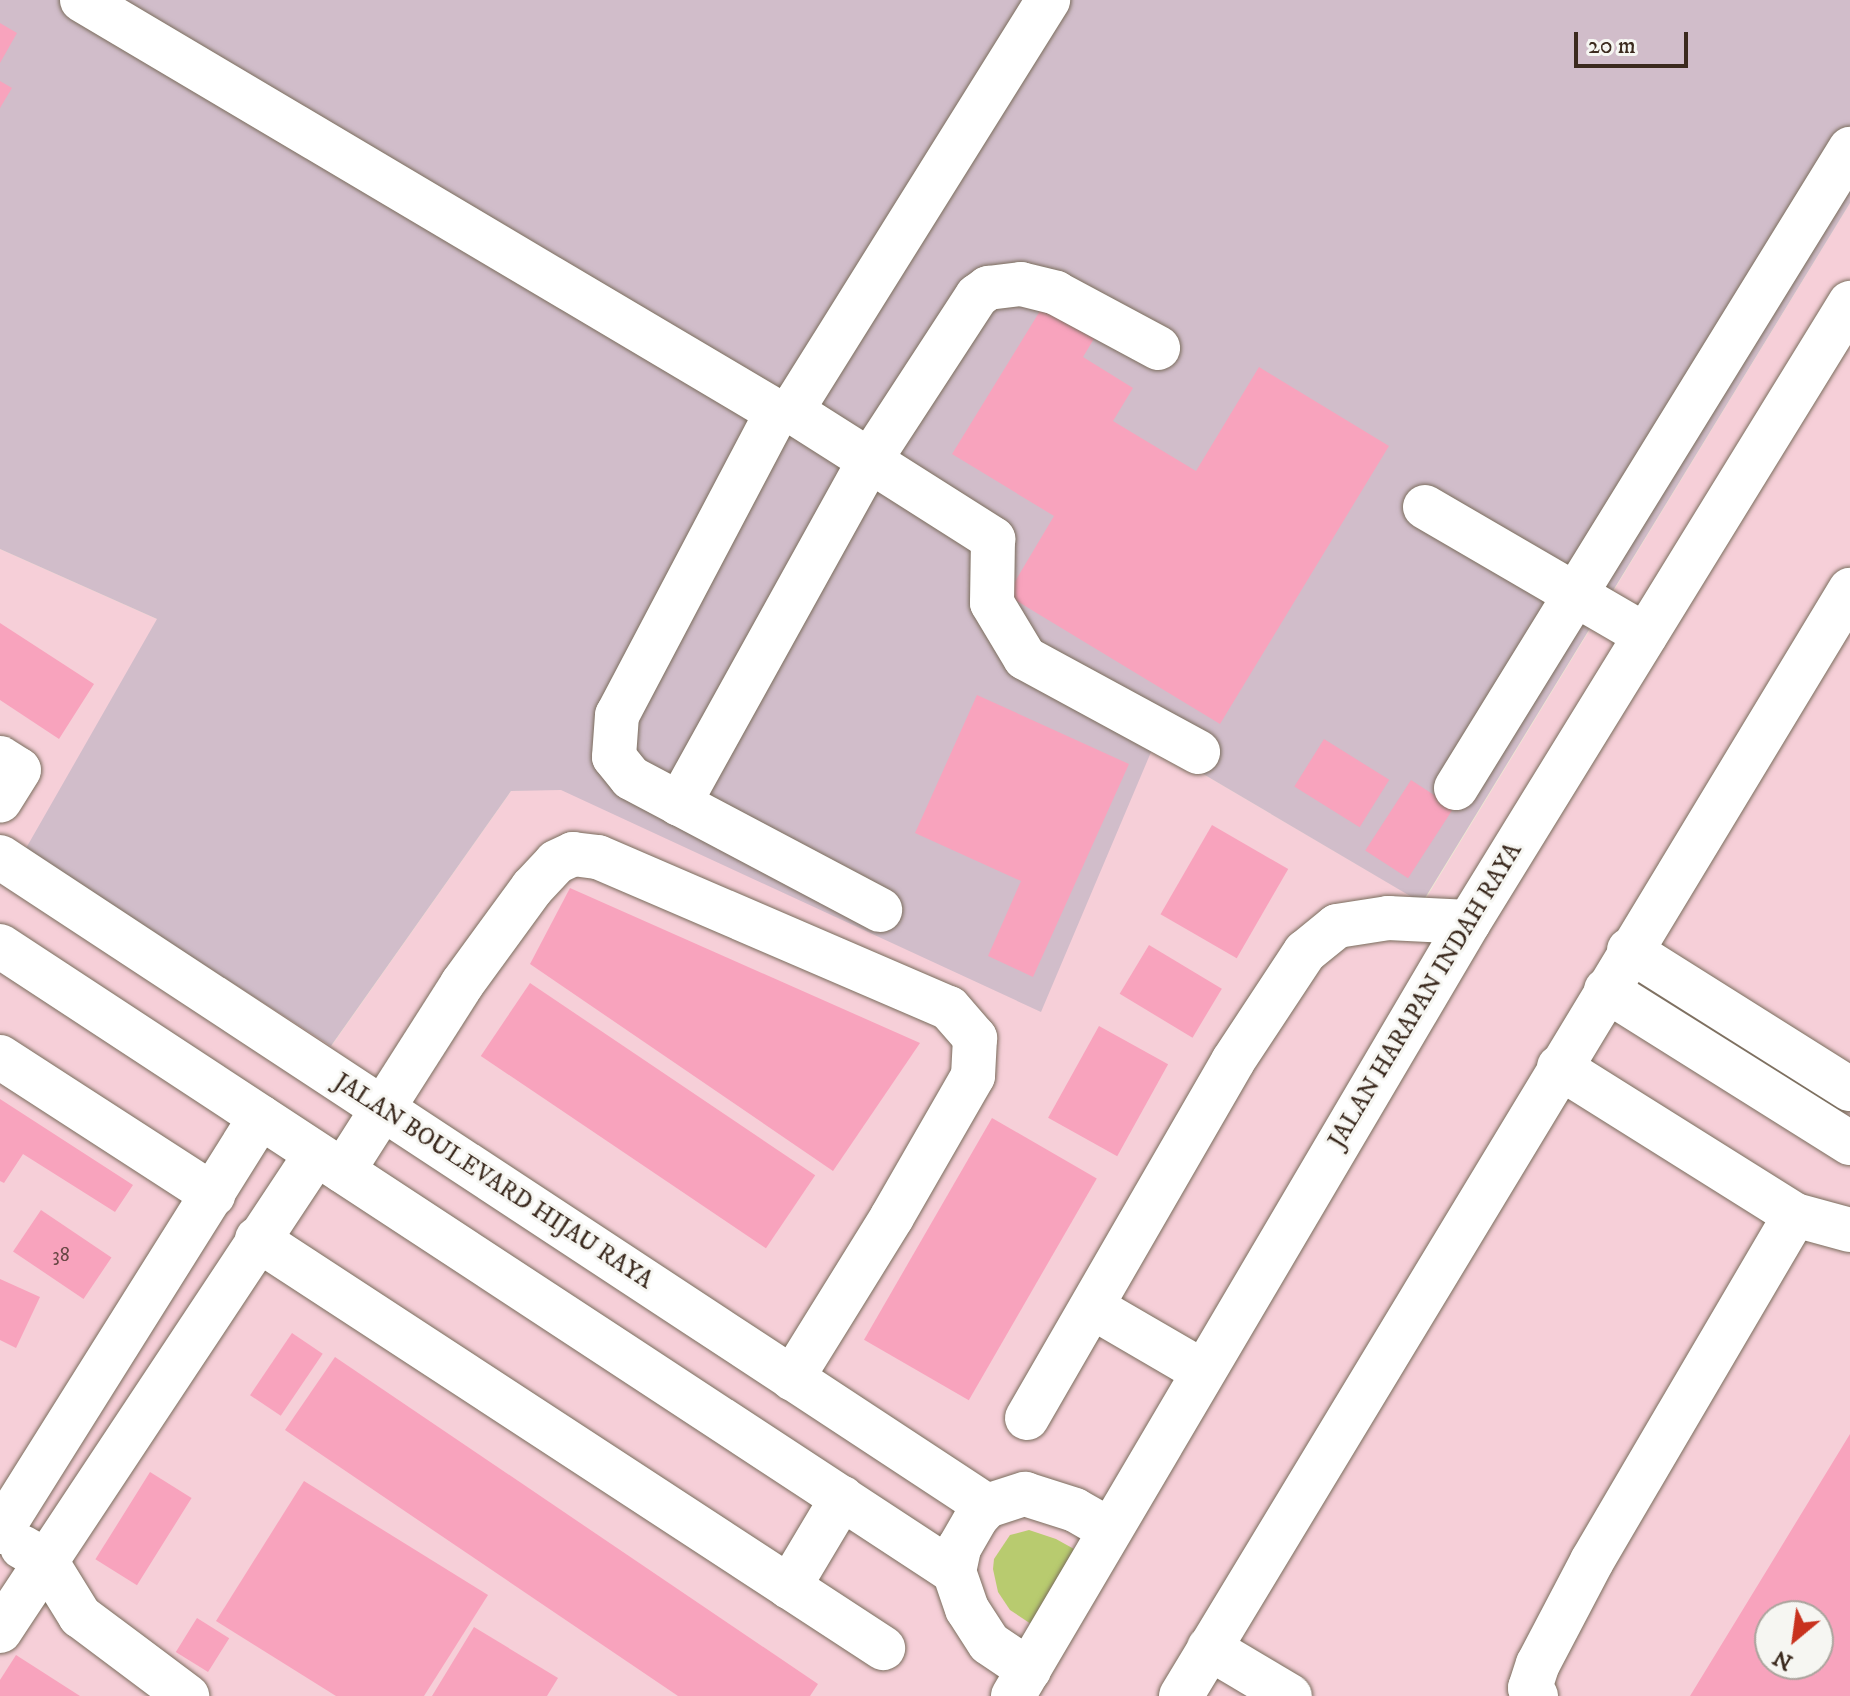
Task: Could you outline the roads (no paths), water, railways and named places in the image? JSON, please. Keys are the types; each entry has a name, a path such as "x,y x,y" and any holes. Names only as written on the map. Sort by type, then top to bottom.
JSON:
{"street":[{"path":"82,0 870,460 993,539 992,603 1025,658 1198,752"},
{"path":"880,910 631,778 614,757 617,715 784,411 1048,0"},
{"path":"1456,788 1850,149"},
{"path":"679,804 870,460 977,296 988,288 1021,284 1056,293 1158,348"},
{"name":"JALAN HARAPAN INDAH RAYA","path":"1021,1683 1469,922 1850,303"},
{"path":"1425,507 1645,635"},
{"path":"1181,1696 1629,950 1850,590"},
{"path":"0,758 19,770 0,800"},
{"path":"3,1622 257,1239 384,1110 462,984 532,888 556,862 573,854 598,857 949,1008 975,1038 973,1076 892,1217 792,1378"},
{"name":"JALAN BOULEVARD HIJAU RAYA","path":"0,857 987,1506"},
{"path":"1027,1418 1233,1061 1305,952 1337,926 1388,918 1469,922"},
{"path":"0,946 954,1572"},
{"path":"1629,950 1850,1089"},
{"path":"1606,990 1850,1143"},
{"path":"0,1057 213,1195"},
{"path":"1559,1067 1795,1215 1850,1230"},
{"path":"187,1696 80,1616 46,1561 0,1533 260,1117"},
{"path":"1536,1696 1530,1688 1538,1664 1592,1561 1795,1215"},
{"path":"257,1239 883,1648"},
{"path":"1092,1307 1202,1371"},
{"path":"1021,1683 967,1609 954,1572 959,1548 987,1506 1025,1494 1075,1510 1110,1530"},
{"path":"789,1587 842,1498"},
{"path":"3,1622 80,1616"},
{"path":"1209,1648 1290,1696"}]}
